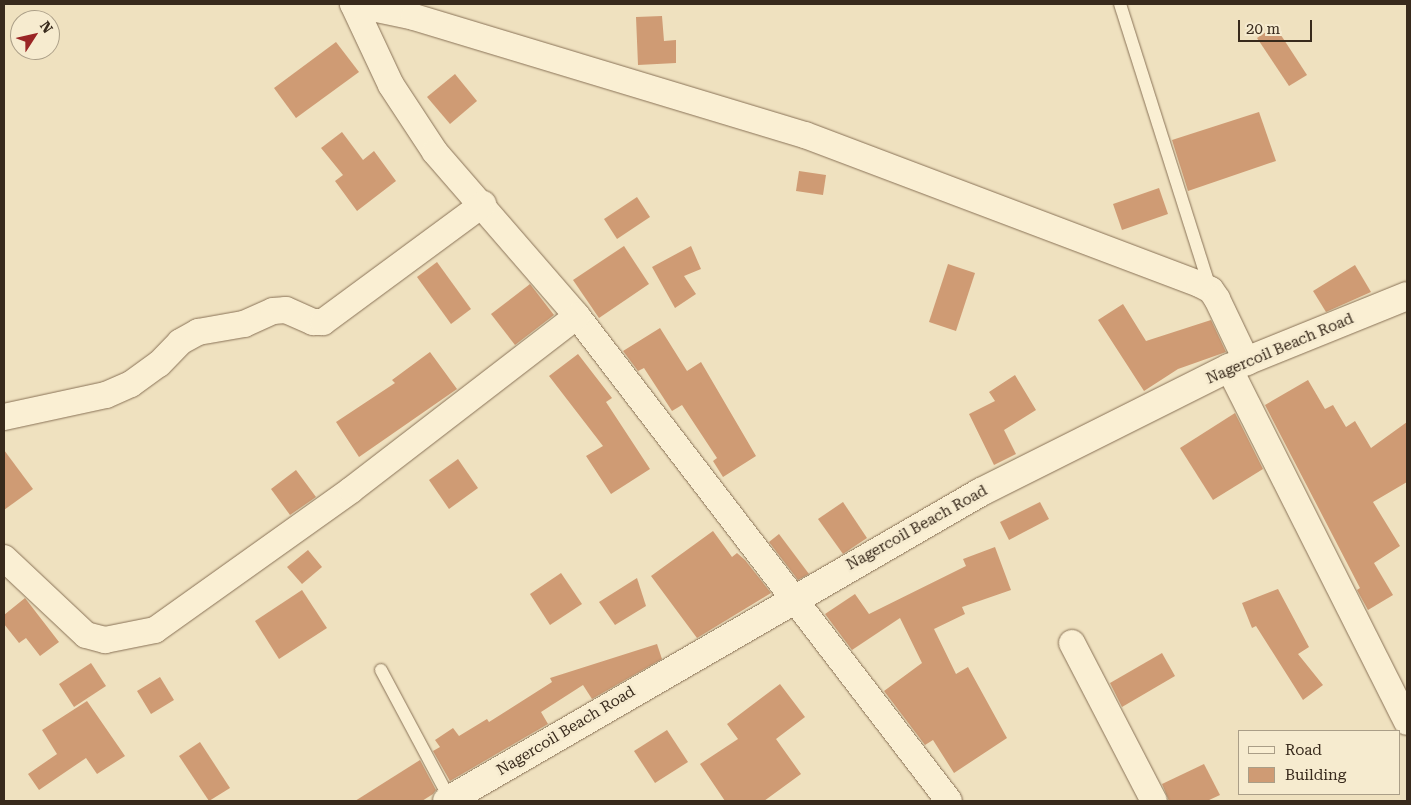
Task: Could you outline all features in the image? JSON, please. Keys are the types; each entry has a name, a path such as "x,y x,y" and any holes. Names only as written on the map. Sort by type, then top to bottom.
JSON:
{"main road":[{"name":"Nagercoil Beach Road","path":"450,801 794,597 982,492 1238,365 1407,296"}],"street":[{"path":"949,801 577,316 483,204 435,152 408,114 353,4 414,17 805,135 1210,290 1238,365 1407,722"},
{"path":"4,417 106,395 131,384 159,364 180,342 198,332 244,324 273,311 286,310 314,322 323,322 483,204"},
{"path":"4,558 86,635 105,640 155,630 351,490 577,316"},
{"path":"1072,642 1154,801"}],"lane":[{"path":"1120,4 1210,290"},
{"path":"381,670 450,801"}],"building":[{"path":"662,16 664,41 676,40 676,63 638,65 636,17"},
{"path":"1275,26 1307,75 1289,86 1257,38"},
{"path":"336,42 359,72 296,118 274,88"},
{"path":"455,74 477,101 450,124 427,97"},
{"path":"1259,112 1276,161 1188,191 1172,140"},
{"path":"342,132 363,160 374,151 396,181 357,211 335,181 343,175 321,148"},
{"path":"799,171 826,175 823,195 796,191"},
{"path":"1159,188 1168,214 1122,230 1113,204"},
{"path":"637,197 650,217 617,239 604,219"},
{"path":"624,246 649,284 599,318 573,280"},
{"path":"691,246 701,269 684,276 696,294 675,308 652,267"},
{"path":"437,262 471,309 451,324 417,277"},
{"path":"948,264 975,273 956,331 929,322"},
{"path":"1355,265 1371,292 1326,312 1313,291"},
{"path":"530,284 554,315 515,345 491,314"},
{"path":"1123,304 1146,341 1211,320 1226,352 1178,369 1144,391 1098,320"},
{"path":"660,328 687,371 701,362 756,456 723,477 713,461 717,458 682,405 672,411 644,368 638,371 623,351"},
{"path":"430,352 457,389 359,457 336,422 395,383 392,380"},
{"path":"578,354 612,398 606,402 650,469 611,494 586,456 603,446 549,376"},
{"path":"1015,375 1036,410 1004,430 1016,454 994,465 969,414 995,401 989,392"},
{"path":"1308,380 1325,409 1333,405 1346,427 1355,421 1371,448 1407,422 1407,482 1373,502 1400,546 1374,563 1393,595 1368,610 1357,590 1360,588 1265,405"},
{"path":"1235,413 1263,469 1213,500 1180,448"},
{"path":"4,450 33,489 4,510"},
{"path":"458,459 478,488 449,509 429,480"},
{"path":"296,470 316,497 290,515 271,489"},
{"path":"843,502 867,538 843,554 818,519"},
{"path":"1040,502 1049,519 1009,540 1000,522"},
{"path":"713,531 732,557 737,553 745,560 771,593 697,638 651,576"},
{"path":"779,534 809,574 798,580 769,542"},
{"path":"995,547 1011,590 962,607 965,614 934,629 956,674 968,667 1007,738 954,773 933,740 925,745 884,691 922,663 900,618 852,650 825,614 855,594 869,614 966,566 963,559"},
{"path":"308,550 322,567 302,584 287,567"},
{"path":"561,573 582,604 550,625 530,594"},
{"path":"637,578 646,606 615,625 599,602"},
{"path":"1278,589 1309,647 1298,654 1323,685 1303,700 1256,626 1252,628 1242,603"},
{"path":"302,590 327,628 279,659 255,621"},
{"path":"25,598 59,642 40,656 26,638 19,643 4,624 4,615"},
{"path":"657,644 662,659 592,699 583,685 541,712 548,724 450,781 433,751 440,747 435,740 453,728 459,736 487,719 489,722 552,682 550,678"},
{"path":"1162,653 1175,676 1122,707 1110,683"},
{"path":"91,663 106,686 74,707 59,684"},
{"path":"160,677 174,700 151,714 137,691"},
{"path":"780,684 805,717 776,739 801,774 764,801 725,801 700,764 738,739 727,724"},
{"path":"87,701 125,756 97,774 86,758 39,790 28,774 57,754 42,730"},
{"path":"667,730 688,762 655,783 634,751"},
{"path":"200,742 230,788 209,801 179,756"},
{"path":"420,760 436,790 422,801 355,801"},
{"path":"1204,764 1220,795 1207,801 1169,801 1162,784"}]}
